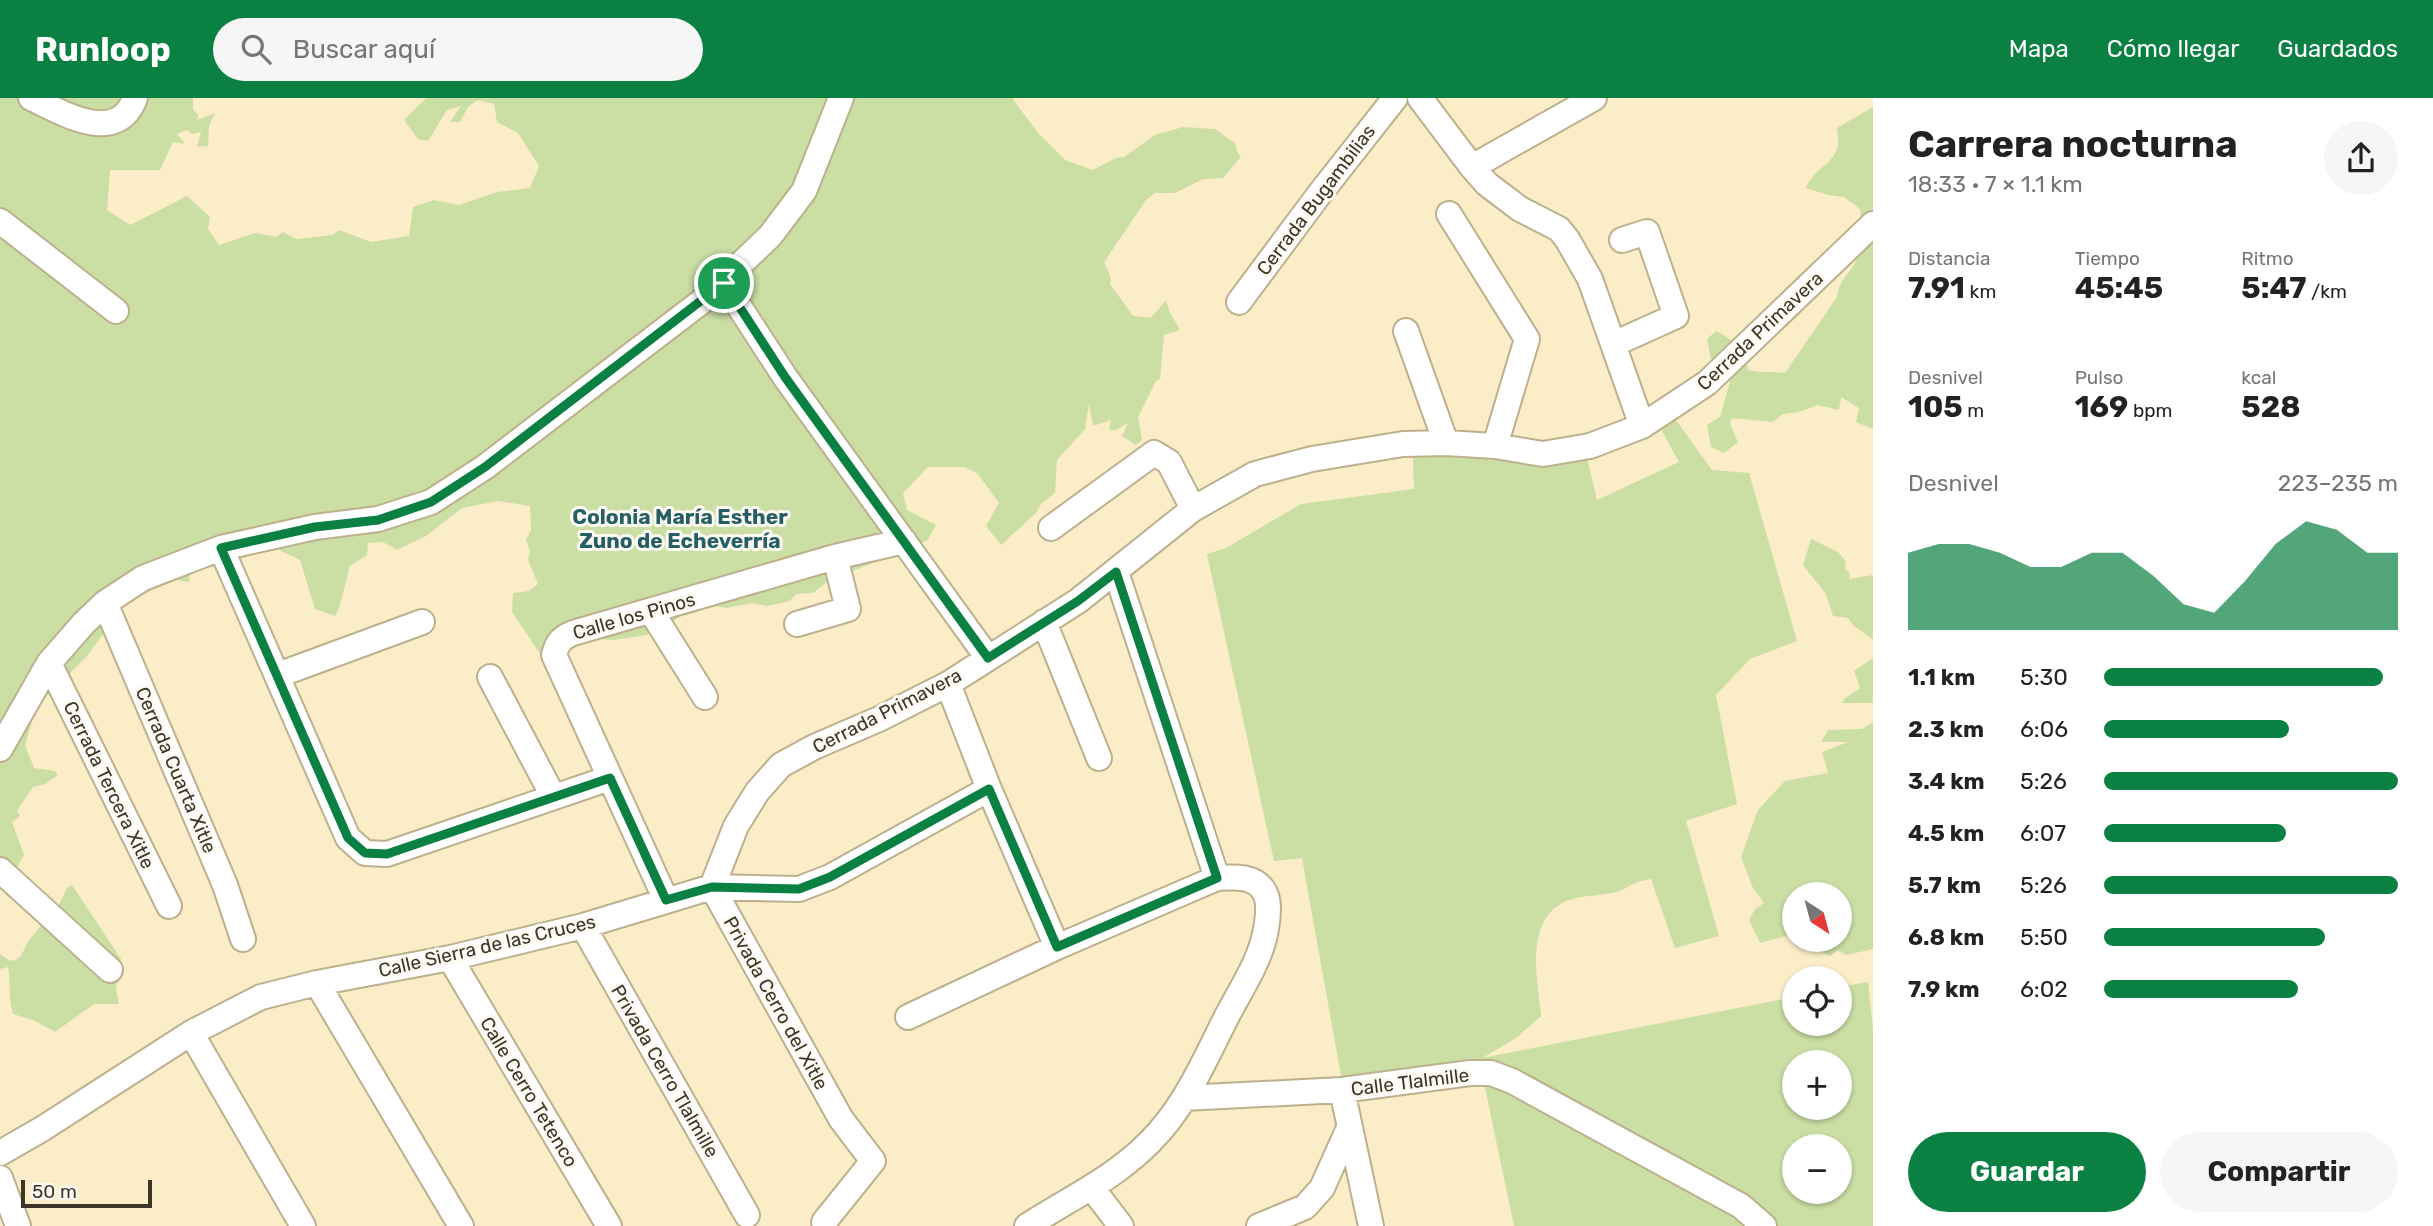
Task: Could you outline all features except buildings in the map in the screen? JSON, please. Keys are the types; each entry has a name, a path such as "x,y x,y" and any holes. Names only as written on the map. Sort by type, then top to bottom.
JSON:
{"street":[{"path":"31,98 83,122 105,124 122,118 135,98"},
{"path":"0,749 49,663 105,603 143,578 221,548 315,527 378,520 431,502 485,467 724,283 770,236 804,191 841,98"},
{"name":"Cerrada Bugambilias","path":"1239,302 1395,98"},
{"path":"1420,98 1472,167 1496,193 1559,229 1567,239 1590,279 1642,426"},
{"path":"1472,167 1594,98"},
{"path":"1449,214 1527,340 1495,446"},
{"path":"0,221 116,311"},
{"name":"Cerrada Primavera","path":"712,887 736,825 757,792 781,765 948,684 1078,601 1193,509 1255,474 1312,460 1403,444 1495,446 1543,454 1590,446 1642,426 1707,383 1873,224"},
{"path":"1614,344 1676,316 1647,232 1622,240"},
{"path":"724,283 785,377 988,658"},
{"path":"1406,331 1446,443"},
{"path":"1051,528 1154,453 1169,462 1193,509"},
{"name":"Calle los Pinos","path":"666,900 554,655 556,645 564,637 651,611 835,557 904,541"},
{"path":"221,548 348,838 365,853 387,854 610,778"},
{"path":"797,624 848,609 835,557"},
{"path":"1116,572 1217,878"},
{"name":"Cerrada Cuarta Xitle","path":"105,603 225,885 243,939"},
{"path":"651,611 705,697"},
{"path":"278,675 422,622"},
{"path":"1044,622 1099,758"},
{"name":"Cerrada Tercera Xitle","path":"49,663 169,906"},
{"path":"490,677 553,796"},
{"path":"948,684 989,789 1057,947"},
{"name":"Calle Sierra de las Cruces","path":"0,1153 42,1129 191,1032 261,997 317,983 450,958 583,926 712,887 799,889 830,877 989,789"},
{"path":"0,870 110,970"},
{"path":"908,1017 1057,947 1217,878 1241,877 1264,890 1268,902 1266,930 1255,963 1184,1098 1161,1130 1127,1164 1027,1226"},
{"name":"Privada Cerro del Xitle","path":"712,887 841,1119 873,1161 824,1222"},
{"name":"Privada Cerro Tlalmille","path":"583,926 747,1216"},
{"name":"Calle Cerro Tetenco","path":"450,958 609,1226"},
{"path":"317,983 461,1226"},
{"path":"191,1032 303,1226"},
{"name":"Calle Tlalmille","path":"1184,1098 1342,1090 1471,1073 1491,1073 1512,1081 1741,1206 1763,1226"},
{"path":"1342,1090 1371,1226"},
{"path":"1259,1226 1306,1208 1322,1188 1349,1128"},
{"path":"0,1178 18,1226"},
{"path":"1092,1188 1121,1226"}],"green space":[{"path":"0,98 193,98 197,120 215,113 209,126 208,146 197,147 201,132 192,134 187,130 177,134 185,144 173,142 160,170 110,170 107,210 130,225 187,196 210,217 208,229 219,245 255,233 276,237 283,232 296,239 333,235 339,230 371,242 409,236 413,207 434,200 459,205 497,192 530,188 539,166 518,133 497,122 494,104 478,100 468,107 460,122 450,122 461,106 447,110 428,141 418,139 404,120 426,98 1012,98 1038,133 1065,160 1093,170 1116,158 1124,157 1155,135 1183,127 1215,129 1236,144 1241,157 1223,178 1203,179 1175,193 1155,193 1146,200 1104,262 1111,278 1110,284 1133,316 1151,318 1166,300 1180,330 1164,335 1160,379 1156,381 1138,417 1142,440 1136,445 1122,436 1128,423 1116,430 1109,430 1111,420 1093,426 1089,404 1085,429 1057,460 1055,493 1001,545 986,526 999,503 978,474 965,467 928,467 903,493 907,510 936,525 928,540 827,582 813,593 797,594 789,601 767,606 752,603 727,608 708,605 685,613 654,634 613,640 573,637 541,655 512,612 513,593 529,591 538,584 528,560 530,551 526,540 531,530 530,506 498,501 462,508 426,536 397,550 383,542 368,543 367,555 350,566 335,616 315,609 300,560 275,548 208,568 191,566 189,582 177,580 129,600 88,655 52,692 38,701 25,745 34,768 55,771 58,775 45,784 33,787 17,811 20,816 12,822 24,855 17,867 4,876 0,869"},
{"path":"1873,107 1873,429 1856,422 1859,408 1841,397 1839,410 1818,405 1783,414 1773,422 1732,418 1730,424 1738,442 1724,453 1711,447 1707,425 1720,417 1730,382 1711,359 1707,339 1716,331 1728,338 1738,346 1748,370 1785,373 1837,297 1840,285 1856,262 1860,245 1860,209 1844,197 1806,188 1837,149 1837,128"},
{"path":"1673,416 1712,470 1749,473 1797,641 1750,659 1716,695 1737,804 1686,821 1719,936 1675,948 1651,879 1609,894 1565,901 1548,915 1541,927 1538,941 1536,972 1541,1016 1515,1039 1482,1058 1782,999 1782,1036 1852,1036 1852,985 1868,982 1873,1027 1873,1226 1514,1226 1479,1059 1341,1076 1302,858 1274,861 1207,554 1226,548 1301,504 1414,489 1413,454 1587,457 1597,500 1679,462 1659,426"},
{"path":"1811,539 1838,552 1846,562 1849,579 1873,575 1873,640 1848,618 1833,616 1826,594 1803,565"},
{"path":"1873,658 1873,703 1842,703 1860,688 1854,671"},
{"path":"1873,722 1873,949 1846,955 1841,952 1852,952 1852,882 1782,882 1782,937 1760,943 1749,920 1755,909 1764,903 1753,888 1741,857 1758,810 1785,781 1828,773 1822,752 1848,742 1821,742 1828,730 1862,729"},
{"path":"72,885 121,959 116,988 119,1004 94,1004 55,1032 33,1020 13,1014 8,967 0,969 0,954 14,961 21,956 28,941"}],"district":[{"name":"Colonia María Esther Zuno de Echeverría","path":"680,528"}],"route":[{"path":"724,283 785,377 988,658 1078,601 1116,572 1217,878 1057,947 989,789 830,877 799,889 712,887 666,900 610,778 387,854 365,853 348,838 221,548 315,527 378,520 431,502 485,467 724,283"}]}
